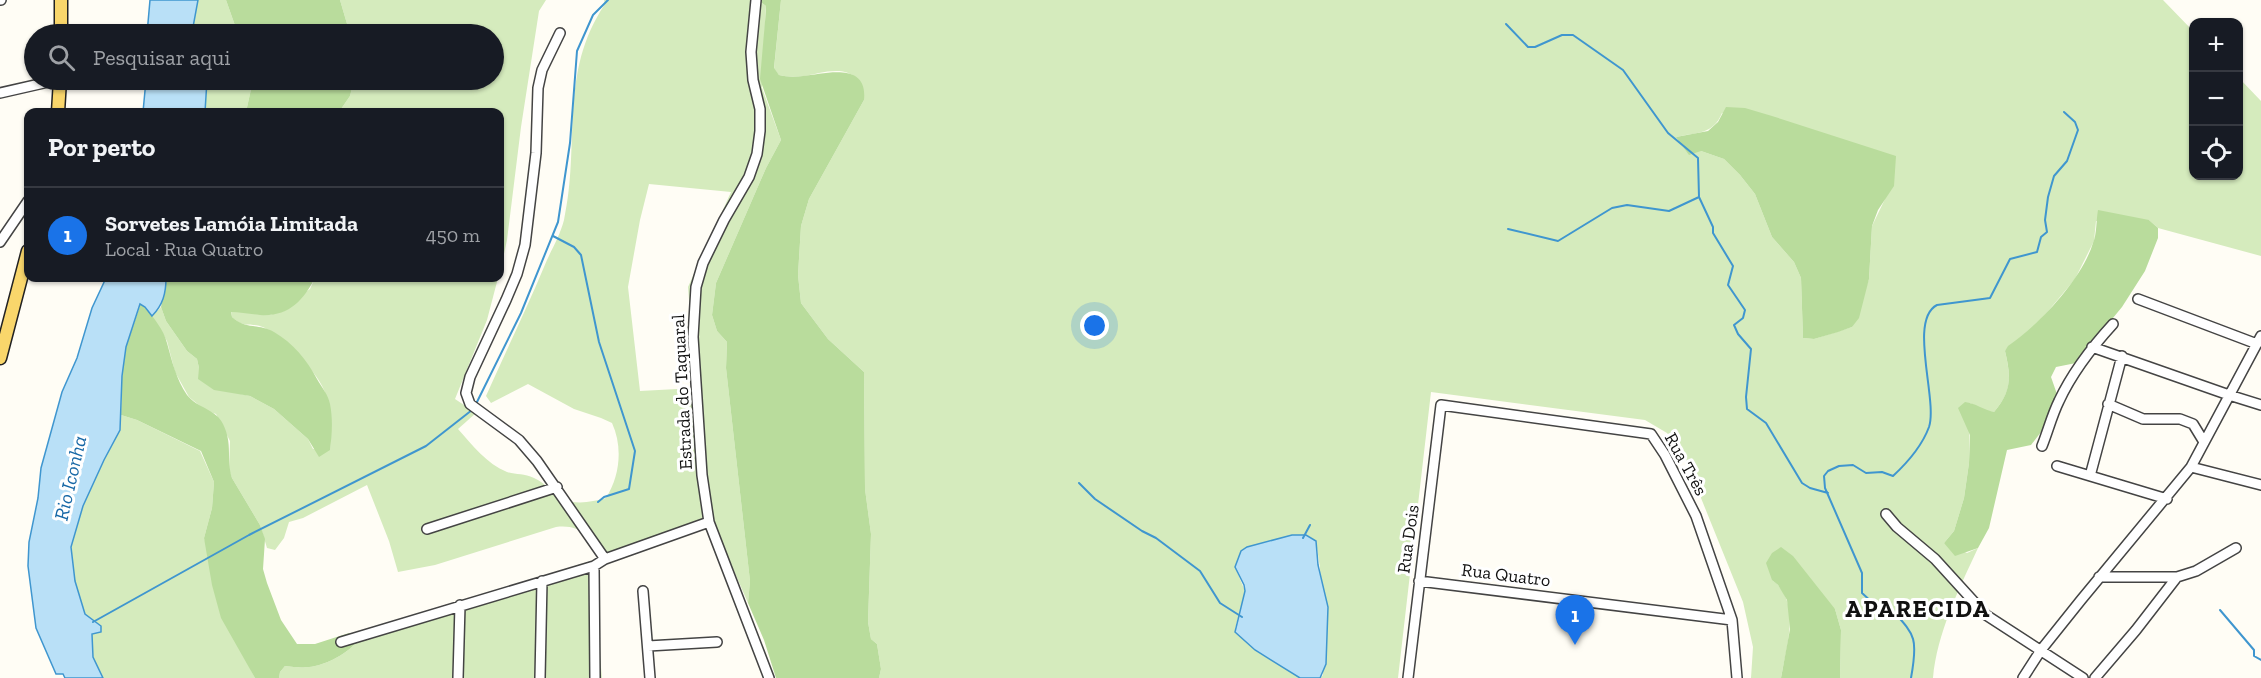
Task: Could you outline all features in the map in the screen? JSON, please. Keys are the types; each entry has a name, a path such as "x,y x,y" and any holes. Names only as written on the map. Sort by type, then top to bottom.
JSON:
{"main road":[{"path":"61,0 61,24"},
{"path":"58,90 58,108"},
{"path":"0,358 24,266"}],"street":[{"name":"Estrada do Taquaral","path":"756,0 751,52 753,80 760,109 757,154 749,177 703,263 696,287 693,311 698,421 709,522 769,678"},
{"path":"560,33 546,61 538,88 534,169 525,245 517,274 470,377 466,393 470,404 519,440 557,488 605,559"},
{"path":"1,93 24,88"},
{"path":"0,242 24,207"},
{"path":"2023,678 2041,650 2099,577 2167,499 2191,467 2260,338 2138,299"},
{"path":"2042,446 2059,400 2092,347 2113,324"},
{"path":"2092,347 2261,405"},
{"path":"2090,476 2122,356"},
{"path":"2108,404 2143,419 2180,419 2193,424 2204,442"},
{"name":"Rua Dois","path":"1408,678 1441,405"},
{"name":"Rua Três","path":"1441,405 1652,434 1696,516 1732,620 1737,678"},
{"path":"2057,465 2167,499"},
{"path":"2191,467 2261,485"},
{"path":"427,529 557,488"},
{"path":"1886,514 1897,527 1935,559 1986,615 2083,678"},
{"path":"341,642 594,566 605,559 709,522"},
{"path":"2099,577 2177,577 2196,571 2236,548"},
{"path":"594,566 596,678"},
{"path":"2095,678 2177,577"},
{"path":"540,678 542,580"},
{"name":"Rua Quatro","path":"1419,581 1732,620"},
{"path":"643,591 650,678"},
{"path":"459,678 460,605"},
{"path":"648,646 717,642"}],"green space":[{"path":"198,0 226,0 234,24 194,24"},
{"path":"226,0 340,0 347,24 234,24"},
{"path":"340,0 546,0 539,11 504,254 504,108 342,108 352,90 504,90 504,24 347,24"},
{"path":"604,0 758,0 766,6 762,88 781,140 766,168 716,283 712,315 717,331 727,342 726,368 750,581 748,603 714,525 603,556 584,533 572,528 556,527 435,565 398,572 389,541 367,485 303,518 289,522 284,538 275,550 267,548 260,525 232,478 229,470 230,441 216,414 205,410 189,397 175,372 167,341 152,316 161,307 166,321 187,351 197,359 199,368 241,394 250,396 274,409 308,439 313,449 330,450 331,418 329,405 320,382 303,361 272,332 260,326 237,321 232,317 231,311 271,315 310,289 313,282 497,282 487,320 455,399 476,413 458,429 480,454 500,469 534,478 565,500 583,502 606,498 617,471 619,451 612,423 574,409 528,384 491,403 486,396 564,220 569,192 576,83 581,57 590,30 605,4","holes":["649,184 731,192 688,287 696,388 640,391 628,287"]},
{"path":"758,0 781,0 774,68 779,75 797,77 833,72 843,73 859,80 863,88 864,100 809,199 801,226 798,275 801,303 828,339 864,372 865,489 871,534 868,622 871,639 877,644 881,669 879,678 776,678 764,640 748,603 750,581 726,368 727,342 717,331 712,315 716,283 766,168 781,140 760,79 766,6"},
{"path":"781,0 2163,0 2189,27 2189,180 2243,180 2243,82 2261,101 2261,256 2158,228 2149,220 2096,221 2094,241 2075,279 2039,322 2005,351 2009,383 2000,404 1994,412 1986,411 1970,403 1969,463 1964,498 1954,531 1944,543 1967,553 1978,548 1956,595 1944,628 1933,678 1840,678 1841,630 1835,609 1772,580 1787,600 1789,612 1790,626 1781,678 1751,678 1753,647 1743,602 1682,451 1667,433 1645,420 1431,392 1398,678 1320,678 1323,675 1320,568 1316,541 1235,567 1245,591 1235,629 1255,650 1300,678 879,678 881,669 877,644 871,639 868,622 871,534 865,489 864,372 828,339 801,303 798,275 801,226 809,199 864,100 858,82 847,73 833,71 792,77 779,75 774,69","holes":["1722,113 1885,199 1872,226 1869,279 1852,327 1814,339 1803,338 1801,278 1794,262 1772,237 1755,194 1724,159 1701,151 1676,137 1709,129"]},
{"path":"206,90 251,90 247,108 205,108"},
{"path":"251,90 352,90 342,108 247,108"},
{"path":"1726,107 1745,108 1896,156 1894,186 1878,210 1872,226 1869,279 1859,318 1852,327 1814,339 1803,338 1801,278 1794,262 1772,237 1755,194 1724,159 1701,151 1689,155 1676,137 1708,131 1718,122"},
{"path":"2098,210 2149,220 2158,228 2158,238 2145,271 2122,307 2076,363 2056,367 2051,377 2058,397 2048,423 2031,445 2007,450 1989,528 1978,548 1955,556 1944,543 1954,531 1964,498 1970,435 1958,408 1965,402 1994,412 2000,404 2007,390 2009,376 2005,351 2046,314 2079,271 2094,239"},
{"path":"165,282 312,282 294,306 279,313 260,315 231,312 232,317 242,324 268,329 281,336 309,365 330,404 332,427 330,450 319,457 308,439 274,409 250,396 214,390 198,379 197,359 187,351 166,321 161,307"},
{"path":"141,303 155,319 166,338 177,376 187,395 216,415 223,424 228,438 232,478 260,525 265,539 263,569 281,620 297,644 315,644 349,633 358,639 350,649 337,658 315,666 285,666 279,678 255,678 221,618 212,585 204,538 212,508 214,482 201,451 137,420 121,415 122,376 126,347"},
{"path":"121,415 137,420 200,451 214,482 212,508 204,538 245,658 255,678 103,678 93,657 92,634 101,626 85,614 75,581 71,547 83,506 120,430"},
{"path":"1781,547 1793,556 1835,609 1841,630 1840,678 1781,678 1790,629 1787,600 1772,580 1766,563 1772,553"},
{"path":"592,571 602,678 279,678 285,666 306,667 322,664 350,649 358,639"}],"water":[{"path":"150,0 198,0 194,24 148,24"},
{"path":"145,90 206,90 205,108 143,108"},
{"name":"Rio Iconha","path":"104,282 166,282 163,299 152,316 140,304 126,347 122,376 120,430 83,506 71,547 75,581 85,614 101,626 101,632 92,634 93,657 103,678 65,678 63,674 56,674 36,628 28,566 29,542 38,498 41,468 62,392 77,358 92,308"},
{"path":"1292,535 1306,535 1316,541 1318,565 1328,607 1326,664 1320,678 1300,678 1255,650 1235,632 1245,591 1235,567 1241,551 1247,547"}],"waterway":[{"path":"475,406 521,313 558,222 570,143 577,51 593,15 608,0"},
{"path":"1506,24 1528,47 1535,47 1562,35 1573,35 1623,70 1668,133 1698,158 1699,197 1713,227 1713,233 1733,266 1728,285 1745,310 1743,318 1734,325 1738,334 1751,349 1747,409 1766,423 1802,483 1828,493"},
{"path":"1911,678 1914,652 1912,636 1886,603 1874,604 1862,593 1862,573 1825,488 1824,476 1828,471 1839,466 1853,465 1866,473 1882,472 1893,476 1918,447 1929,427 1931,415 1924,343 1929,313 1937,305 1990,298 2010,259 2037,252 2041,237 2047,232 2045,220 2054,176 2067,161 2078,130 2075,122 2064,112"},
{"path":"1508,229 1558,241 1612,208 1627,205 1669,211 1699,197"},
{"path":"553,236 574,247 581,255 599,342 635,451 629,489 604,497 598,502"},
{"path":"93,622 249,535 426,446 472,410"},
{"path":"1079,483 1095,499 1156,538 1200,571 1220,603 1242,617"},
{"path":"1303,538 1310,525"},
{"path":"2220,610 2254,650 2254,656 2261,660"}],"place":[{"name":"Sorvetes Lamóia Limitada","path":"1575,645"}],"district":[{"name":"APARECIDA","path":"1918,609"}]}
